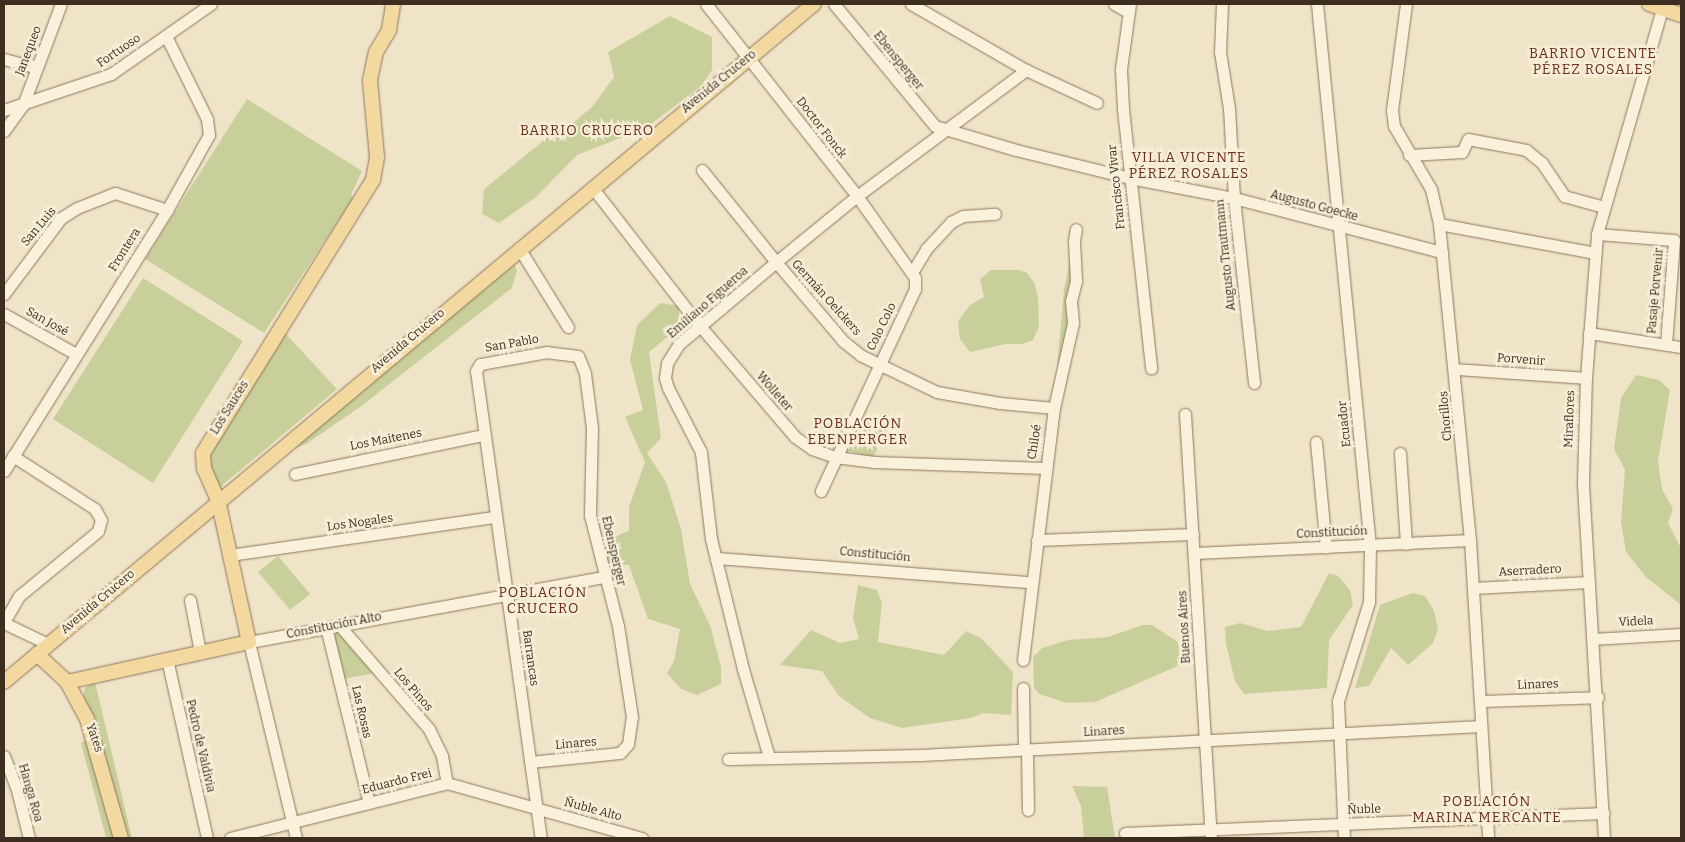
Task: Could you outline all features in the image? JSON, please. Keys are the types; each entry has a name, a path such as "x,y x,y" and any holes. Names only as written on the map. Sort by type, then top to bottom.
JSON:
{"main road":[{"name":"Los Sauces","path":"250,642 218,500 202,463 204,448 373,180 377,157 370,80 376,52 389,30 393,4"},
{"name":"Avenida Crucero","path":"4,682 519,248 814,4"},
{"path":"1655,6 1681,15"},
{"name":"Constitución Alto","path":"66,682 250,642"},
{"name":"Yates","path":"37,654 66,682 87,719 97,744 121,838"}],"street":[{"name":"Janequeo","path":"4,131 23,105 61,4"},
{"name":"Fortuoso","path":"4,110 100,80 211,4"},
{"name":"Doctor Fonck","path":"706,4 857,196 913,271"},
{"name":"Ebensperger","path":"834,4 929,122 946,129"},
{"path":"911,4 1026,70 1097,103"},
{"path":"1114,4 1129,8"},
{"name":"Augusto Trautmann","path":"1222,4 1220,52 1229,108 1234,198 1254,383"},
{"name":"Ecuador","path":"1317,4 1370,546 1369,602 1340,688 1344,838"},
{"name":"Chorillos","path":"1406,4 1392,110 1396,133 1430,189 1439,224 1455,370 1470,540 1488,838"},
{"name":"Miraflores","path":"1604,838 1598,697 1583,474 1586,378 1597,234 1655,6"},
{"name":"Francisco Vivar","path":"1129,8 1121,69 1130,178 1151,368"},
{"name":"Frontera","path":"4,471 167,210 210,130 166,36"},
{"path":"4,59 36,68"},
{"name":"Emiliano Figueroa","path":"769,757 743,669 716,558 701,452 665,378 669,357 700,326 857,196 1026,70"},
{"name":"Augusto Goecke","path":"946,129 1130,178 1234,198 1339,227 1442,252"},
{"path":"1409,155 1462,152 1468,139 1526,150 1542,163 1564,196 1604,207"},
{"name":"Germán Oelckers","path":"702,170 843,341 878,366 945,394 1054,408"},
{"name":"Wolleter","path":"592,187 700,326 795,437 812,449 835,457 932,465 1045,468"},
{"name":"San Luis","path":"4,294 61,218 77,208 114,193 167,210"},
{"name":"Colo Colo","path":"821,491 835,457 915,289 913,271 926,250 951,222 963,216 995,214"},
{"path":"1439,224 1595,253"},
{"name":"Chiloé","path":"1023,660 1045,468 1054,408 1073,323 1076,229"},
{"name":"Pasaje Porvenir","path":"1597,234 1674,240 1666,345"},
{"path":"519,248 568,327"},
{"name":"San José","path":"4,314 76,354"},
{"path":"1589,333 1681,347"},
{"name":"San Pablo","path":"480,364 538,352 578,356"},
{"name":"Ebensperger","path":"578,356 587,383 592,419 590,515 603,577 618,626 631,702 632,717 624,750"},
{"name":"Barrancas","path":"480,364 476,380 483,435 541,838"},
{"name":"Porvenir","path":"1455,370 1586,378"},
{"name":"Buenos Aires","path":"1185,414 1211,834"},
{"name":"Los Maitenes","path":"295,474 483,435"},
{"path":"1316,442 1326,548"},
{"path":"1400,453 1406,544"},
{"path":"13,456 95,509 101,520 98,530 19,596 4,622 48,644"},
{"name":"Los Nogales","path":"230,555 495,517"},
{"path":"1037,540 1193,534"},
{"name":"Constitución","path":"1195,553 1470,540"},
{"name":"Constitución","path":"716,558 1031,582"},
{"name":"Constitución Alto","path":"250,642 507,593 603,577"},
{"name":"Aserradero","path":"1473,588 1589,582"},
{"path":"190,600 200,652"},
{"name":"Los Pinos","path":"339,625 429,730 442,756 447,783"},
{"name":"Las Rosas","path":"326,627 368,803"},
{"name":"Videla","path":"1593,638 1681,634"},
{"name":"Los Sauces","path":"250,642 296,838"},
{"name":"Pedro de Valdivia","path":"167,659 207,838"},
{"path":"1023,688 1028,810"},
{"name":"Linares","path":"1480,701 1598,697"},
{"name":"Linares","path":"728,759 1025,750 1481,726"},
{"name":"Linares","path":"530,762 613,755 624,750"},
{"name":"Hanga Roa","path":"4,756 17,790 29,838"},
{"name":"Eduardo Frei","path":"230,838 447,783 538,809"},
{"name":"Ñuble Alto","path":"538,809 624,835 642,838"},
{"name":"Ñuble","path":"1125,834 1211,834 1344,825 1604,814"}],"green space":[{"path":"670,16 712,37 712,70 701,86 646,128 577,155 536,197 499,223 482,214 484,189 553,133 568,127 592,107 614,77 608,52"},
{"path":"247,99 362,171 351,195 353,198 264,333 145,259"},
{"path":"1071,254 1070,315 1057,368 1064,290"},
{"path":"511,259 517,270 512,288 360,407 306,444 292,449"},
{"path":"991,270 1019,270 1027,273 1035,284 1038,298 1039,327 1033,340 1022,344 1006,344 970,352 960,339 958,321 970,305 984,297 980,279"},
{"path":"143,278 243,341 153,483 53,419"},
{"path":"660,303 680,306 677,329 649,352 661,438 647,453 666,482 681,529 690,584 710,625 721,667 721,684 697,695 681,689 667,673 674,661 680,629 648,619 629,565 601,564 607,539 629,531 629,507 645,462 625,417 643,410 630,360 637,325"},
{"path":"285,333 337,389 219,488 210,468 209,455"},
{"path":"1636,375 1659,380 1670,390 1658,461 1662,489 1673,509 1668,523 1681,548 1681,605 1646,577 1626,552 1621,522 1625,470 1614,449 1621,398"},
{"path":"859,420 886,429 873,458 845,450"},
{"path":"278,556 310,594 290,610 258,572"},
{"path":"1329,573 1338,576 1350,590 1353,605 1329,640 1327,688 1244,694 1235,681 1226,644 1225,627 1240,623 1268,631 1301,627"},
{"path":"858,585 877,590 882,603 878,642 944,655 966,631 981,638 1013,672 1011,715 984,713 971,718 902,728 870,718 839,696 822,671 780,665 811,630 840,643 859,639 853,618"},
{"path":"1413,593 1425,596 1434,611 1438,629 1433,643 1408,665 1391,648 1369,686 1355,688 1380,605"},
{"path":"1143,625 1152,625 1178,642 1180,665 1095,702 1067,703 1039,694 1034,688 1033,657 1042,648 1068,640 1108,637"},
{"path":"340,631 376,673 343,679 331,633"},
{"path":"95,682 132,838 125,838 98,732 83,697 85,688"},
{"path":"86,739 115,838 106,838 81,743"},
{"path":"1072,786 1107,787 1115,838 1084,838 1081,806"}],"district":[{"name":"BARRIO VICENTE PÉREZ ROSALES","path":"1593,62"},
{"name":"BARRIO CRUCERO","path":"587,131"},
{"name":"VILLA VICENTE PÉREZ ROSALES","path":"1189,166"},
{"name":"POBLACIÓN EBENPERGER","path":"858,432"},
{"name":"POBLACIÓN CRUCERO","path":"543,602"},
{"name":"POBLACIÓN MARINA MERCANTE","path":"1487,810"}]}
